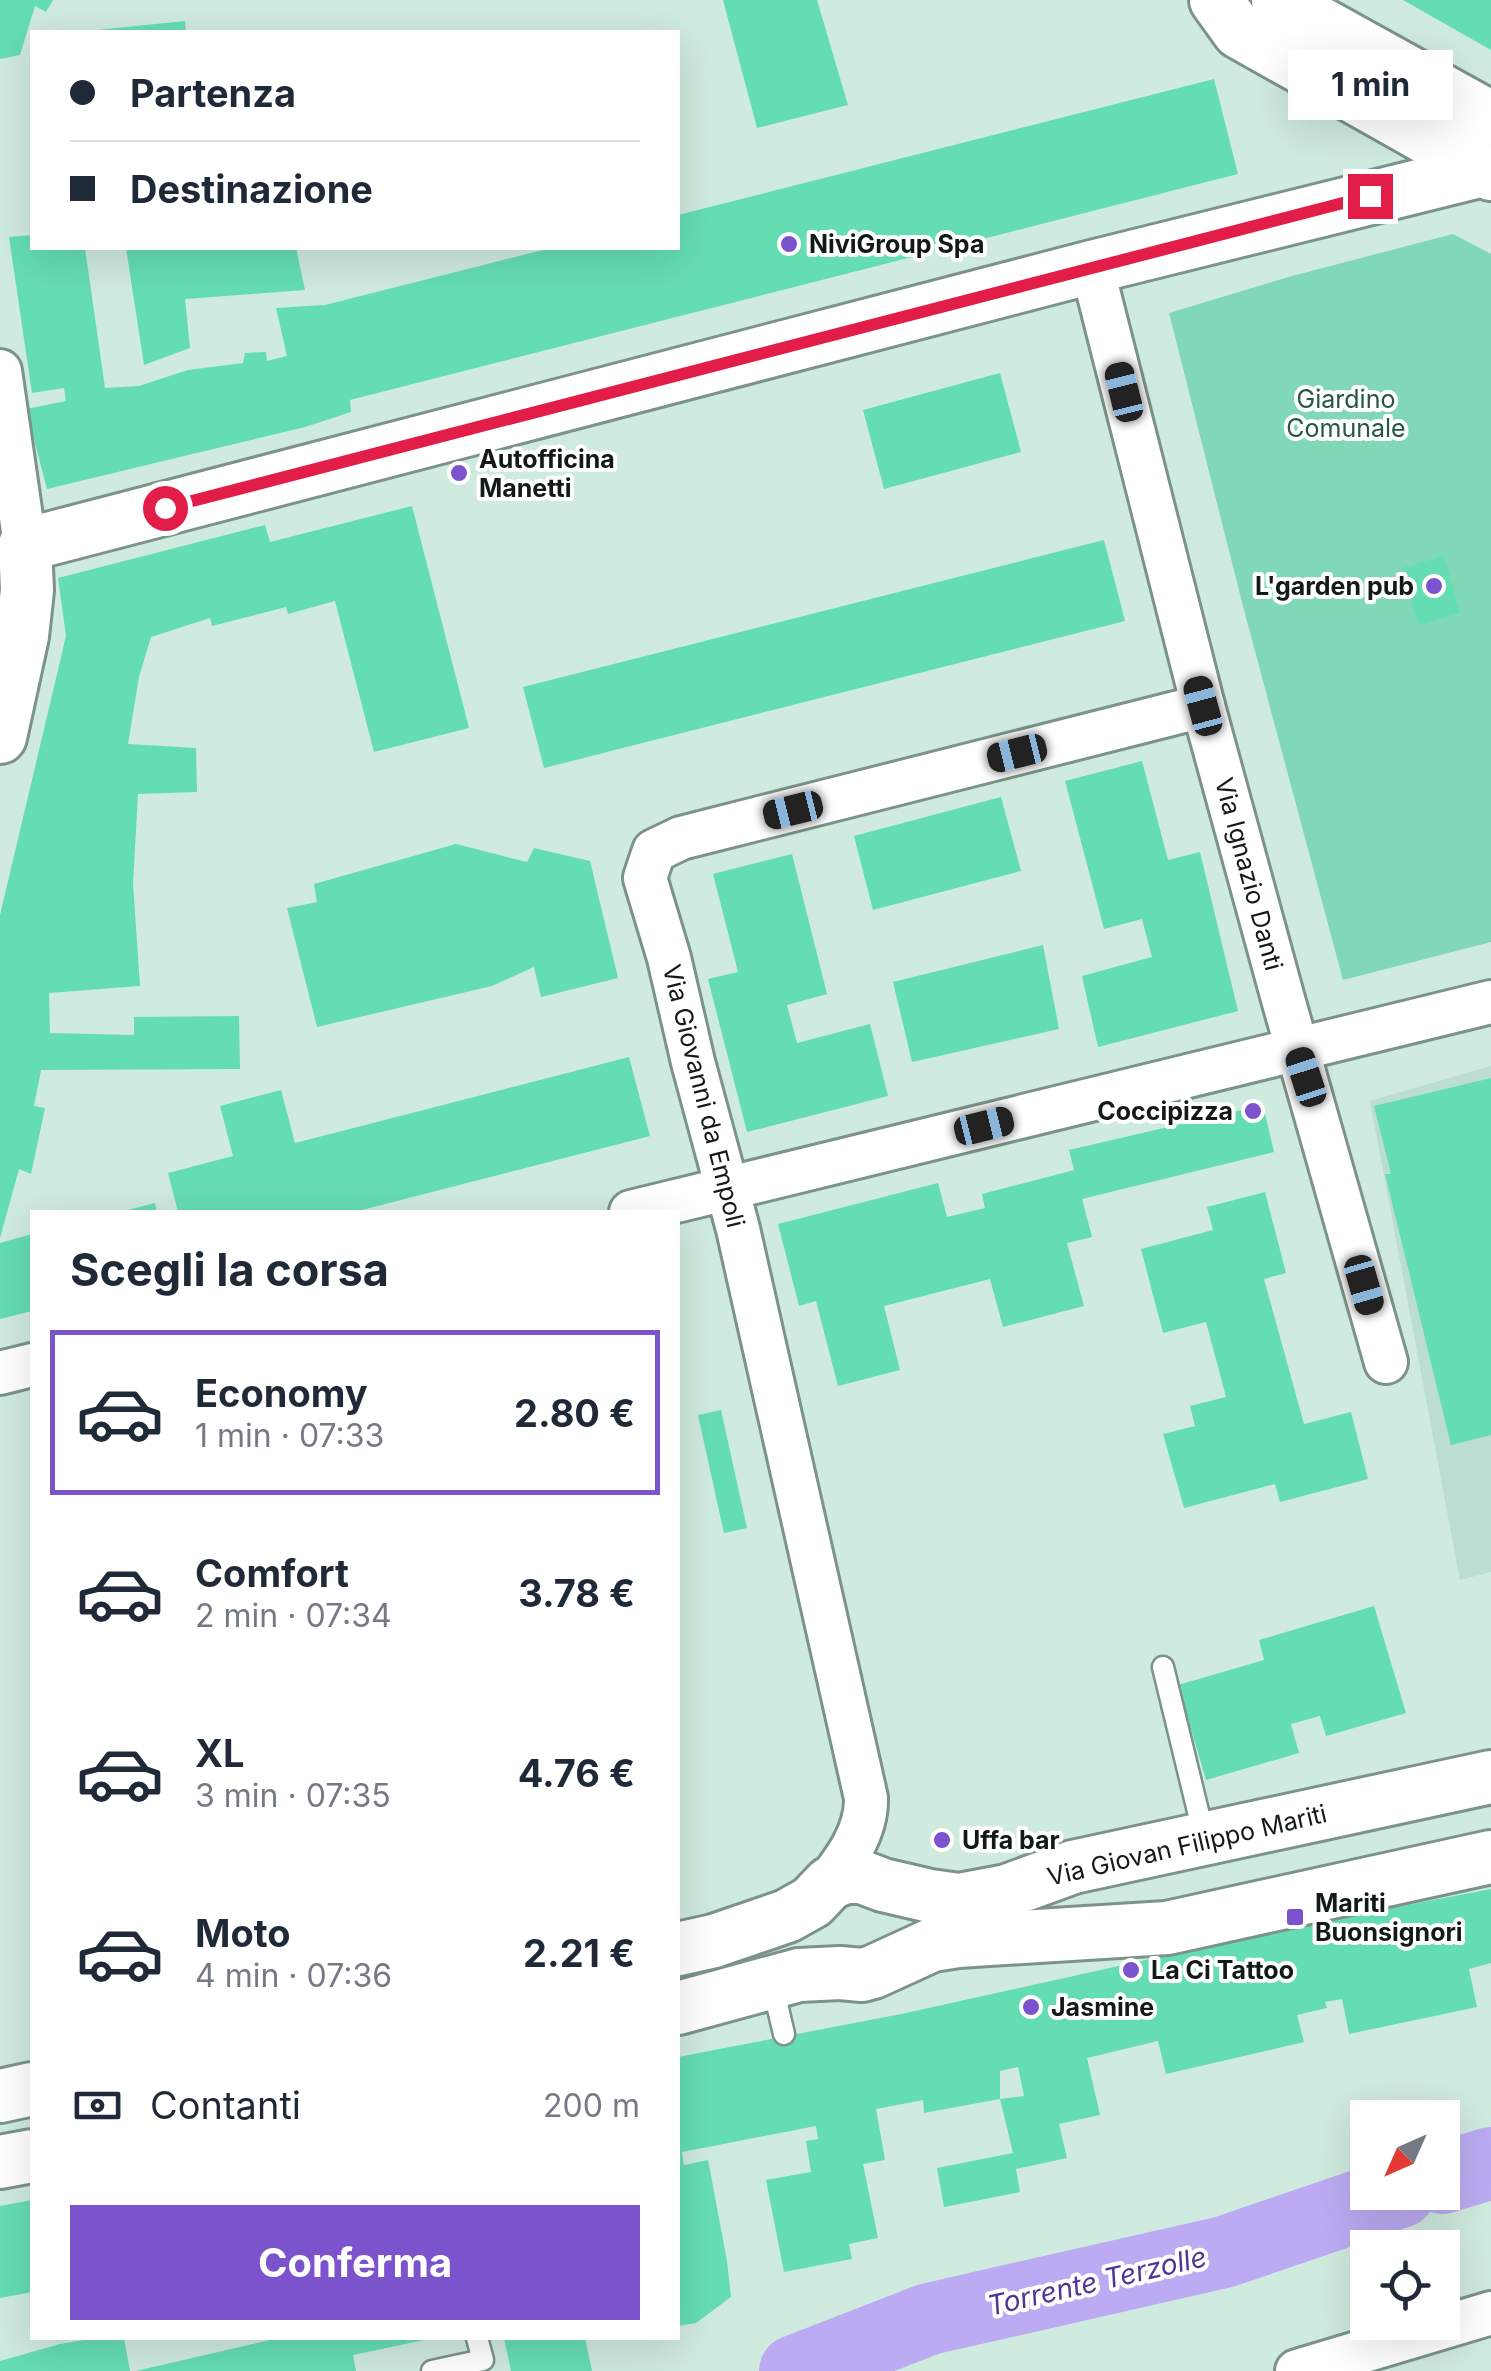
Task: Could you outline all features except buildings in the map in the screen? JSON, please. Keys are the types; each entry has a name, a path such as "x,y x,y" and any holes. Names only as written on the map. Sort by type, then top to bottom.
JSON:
{"street":[{"path":"1216,0 1239,32 1487,172"},
{"path":"1278,0 1491,118"},
{"path":"24,544 1092,267 1487,172"},
{"name":"Via Ignazio Danti","path":"1092,267 1203,706 1386,1362"},
{"path":"0,371 28,590 6,656 0,737"},
{"name":"Via Giovanni da Empoli","path":"817,1895 860,1834 866,1798 728,1190 669,958 644,878 654,851 681,838 1203,706"},
{"path":"640,1210 1491,1002"},
{"path":"0,1373 30,1366"},
{"name":"Via Giovan Filippo Mariti","path":"680,1949 786,1916 838,1880 854,1876 959,1900 1006,1891 1072,1867 1491,1777"},
{"path":"680,2007 799,1975 861,1970 932,1945 1167,1928 1491,1856"},
{"path":"817,1895 806,1920 809,1942 820,1960 861,1970 898,1949 904,1930 901,1909 884,1885"},
{"path":"0,2096 30,2088"},
{"path":"0,2162 30,2156"},
{"path":"1297,2371 1491,2313"}],"lane":[{"path":"1163,1666 1204,1838"},
{"path":"772,1982 784,2034"},
{"path":"432,2371 482,2360 477,2340"}],"shaded area":[{"path":"1491,1066 1491,1572 1460,1580 1370,1101"}],"green space":[{"name":"Giardino Comunale","path":"1453,234 1491,254 1491,942 1343,980 1169,313"}],"waterway":[{"name":"Torrente Terzolle","path":"1460,2172 1491,2163"},
{"name":"Torrente Terzolle","path":"795,2371 929,2319 1224,2252 1350,2209"}],"place":[{"name":"NiviGroup Spa","path":"789,244"},
{"name":"Autofficina Manetti","path":"459,473"},
{"name":"L'garden pub","path":"1434,586"},
{"name":"Coccipizza","path":"1253,1111"},
{"name":"Uffa bar","path":"942,1840"},
{"name":"Mariti Buonsignori","path":"1295,1917"},
{"name":"La Ci Tattoo","path":"1131,1970"},
{"name":"Jasmine","path":"1031,2007"}],"route":[{"path":"165,508 1370,196"}]}
